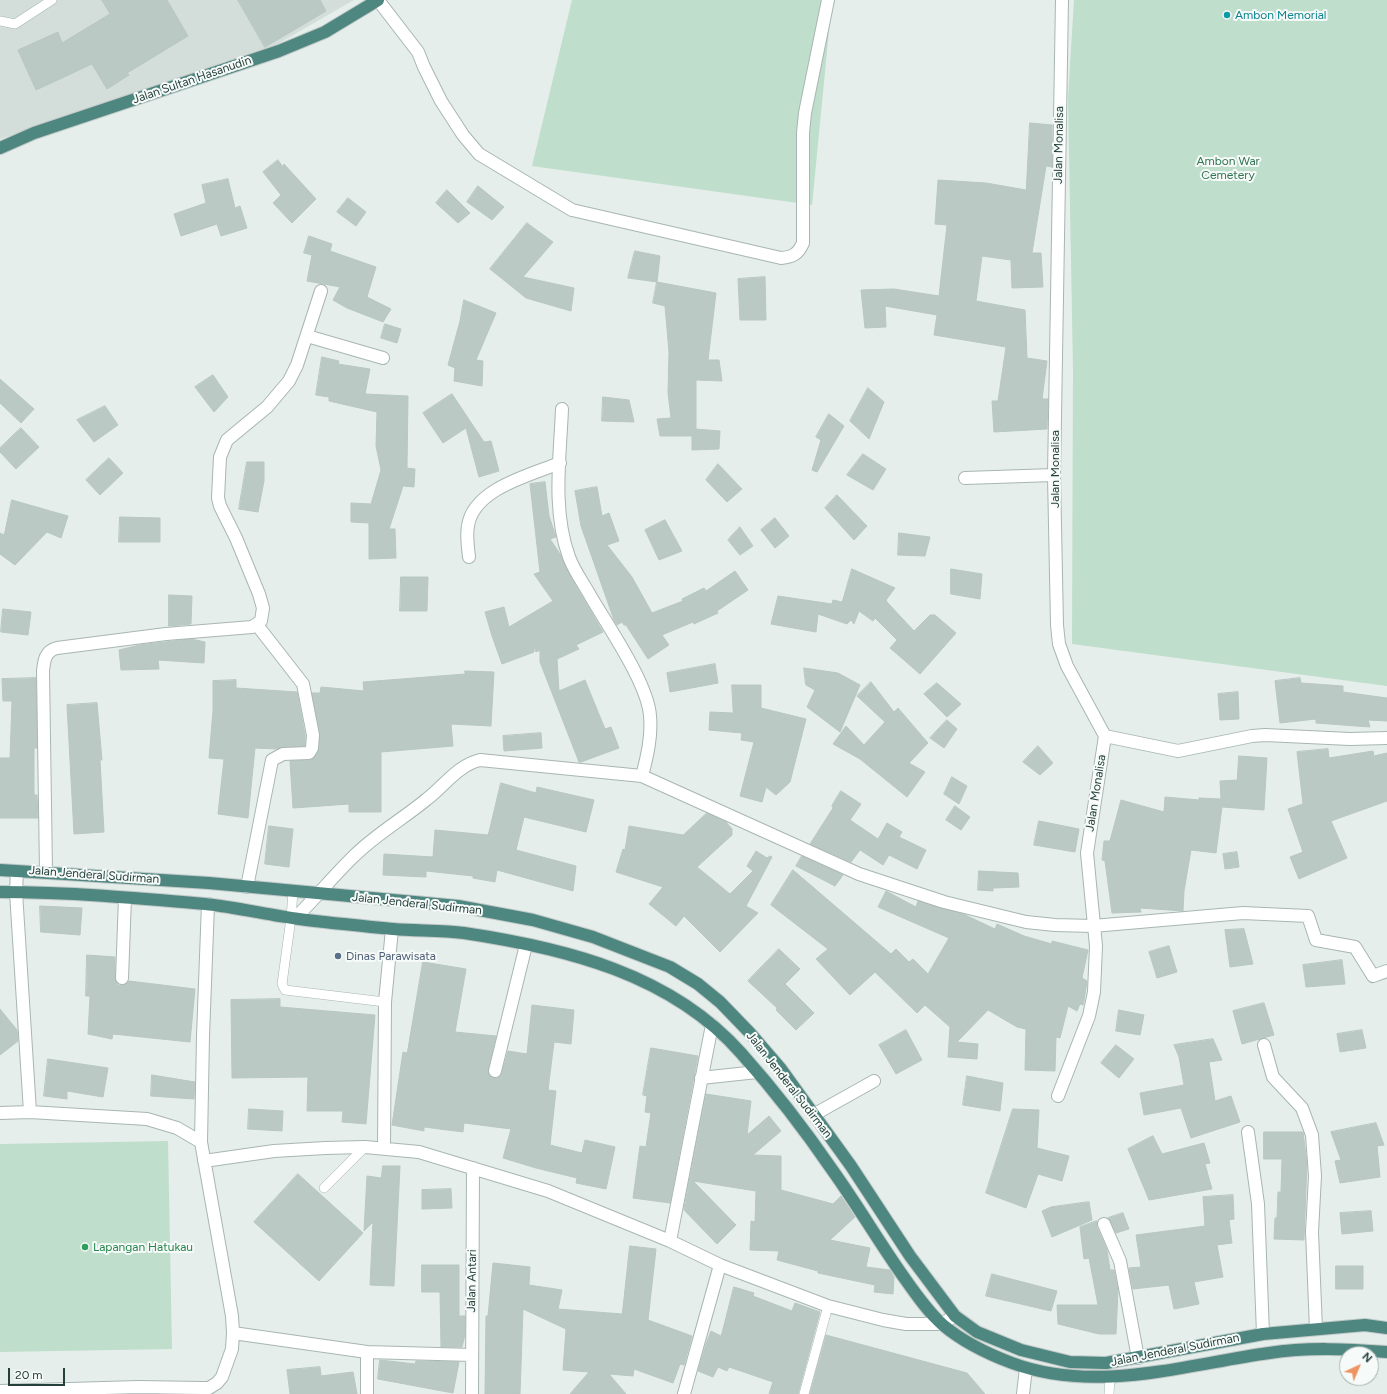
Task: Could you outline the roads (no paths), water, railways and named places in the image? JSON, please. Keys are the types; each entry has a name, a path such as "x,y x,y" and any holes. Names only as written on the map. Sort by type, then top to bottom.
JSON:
{"highway":[{"name":"Jalan Sultan Hasanudin","path":"0,148 34,133 279,51 325,32 378,0"},
{"name":"Jalan Jenderal Sudirman","path":"0,870 209,883 293,892 458,906 533,920 593,937 670,967 698,984 720,1002 750,1033 781,1069 815,1114 910,1256 955,1316 977,1332 997,1341 1035,1354 1070,1362 1106,1363 1263,1334 1365,1325 1387,1328"},
{"name":"Jalan Jenderal Sudirman","path":"0,892 125,898 208,904 293,918 392,929 461,933 554,949 595,962 660,989 695,1011 712,1025 740,1052 757,1072 810,1138 912,1289 941,1324 970,1344 1026,1368 1071,1379 1110,1379 1270,1353 1309,1350 1387,1352"}],"street":[{"path":"378,0 418,52 441,101 463,135 479,154 572,210 781,258 791,257 797,253 803,243 803,133 805,113 828,0"},
{"name":"Jalan Monalisa","path":"1058,1096 1089,1016 1094,992 1096,959 1088,841 1105,736 1068,666 1059,644 1057,626 1054,475 1062,0"},
{"path":"257,625 262,616 259,594 236,538 220,506 218,498 220,457 227,440 267,407 289,381 297,365 321,291"},
{"path":"307,336 383,358"},
{"path":"562,410 559,506 562,531 570,559 616,636 643,690 650,715 650,730 642,776"},
{"path":"469,557 468,526 476,506 492,492 515,480 560,463"},
{"path":"965,478 1054,475"},
{"path":"46,872 43,671 44,660 49,652 57,648 80,645 257,625"},
{"path":"247,887 272,760 283,754 309,753 312,748 313,735 303,684 257,625"},
{"path":"1105,736 1178,751 1252,736 1285,735 1350,739 1387,738"},
{"path":"293,918 319,894 354,856 378,834 427,800 464,767 472,762 480,760 642,776 859,874 944,902 1026,922 1055,925 1093,926 1243,913 1308,916 1316,940 1354,947 1373,976 1387,971"},
{"path":"17,870 16,892 30,1112"},
{"path":"122,978 125,898"},
{"path":"0,1391 28,1392 209,1388 217,1383 226,1369 232,1349 232,1316 201,1142 208,904"},
{"path":"384,1148 386,1002 392,929"},
{"path":"495,1071 526,945"},
{"path":"670,1241 712,1025"},
{"path":"1264,1045 1273,1076 1302,1108 1312,1135 1315,1176 1312,1232 1316,1329"},
{"path":"701,1078 757,1072"},
{"path":"815,1114 874,1081"},
{"path":"0,1113 30,1112 148,1119 177,1128 201,1142"},
{"path":"1248,1132 1258,1204 1263,1334"},
{"path":"204,1161 274,1151 365,1147 419,1152 548,1191 670,1241 720,1264 828,1306 883,1320 906,1324 941,1324 955,1316"},
{"name":"Jalan Antari","path":"472,1394 473,1168"},
{"path":"1104,1224 1120,1261 1138,1358"},
{"path":"684,1394 720,1264"},
{"path":"233,1334 368,1352 472,1355"},
{"path":"367,1394 368,1352"},
{"path":"1023,1394 1026,1368"}],"lane":[{"path":"0,21 15,24 52,0"},
{"path":"293,892 293,918 282,984 285,990 386,1002"},
{"path":"324,1188 365,1147"},
{"path":"804,1394 828,1306"},
{"path":"1109,1394 1110,1379"}],"place":[{"name":"Ambon Memorial","path":"1227,15"},
{"name":"Dinas Parawisata","path":"338,956"},
{"name":"Lapangan Hatukau","path":"85,1247"}],"park label":[{"name":"Ambon War Cemetery","path":"1228,168"}]}
